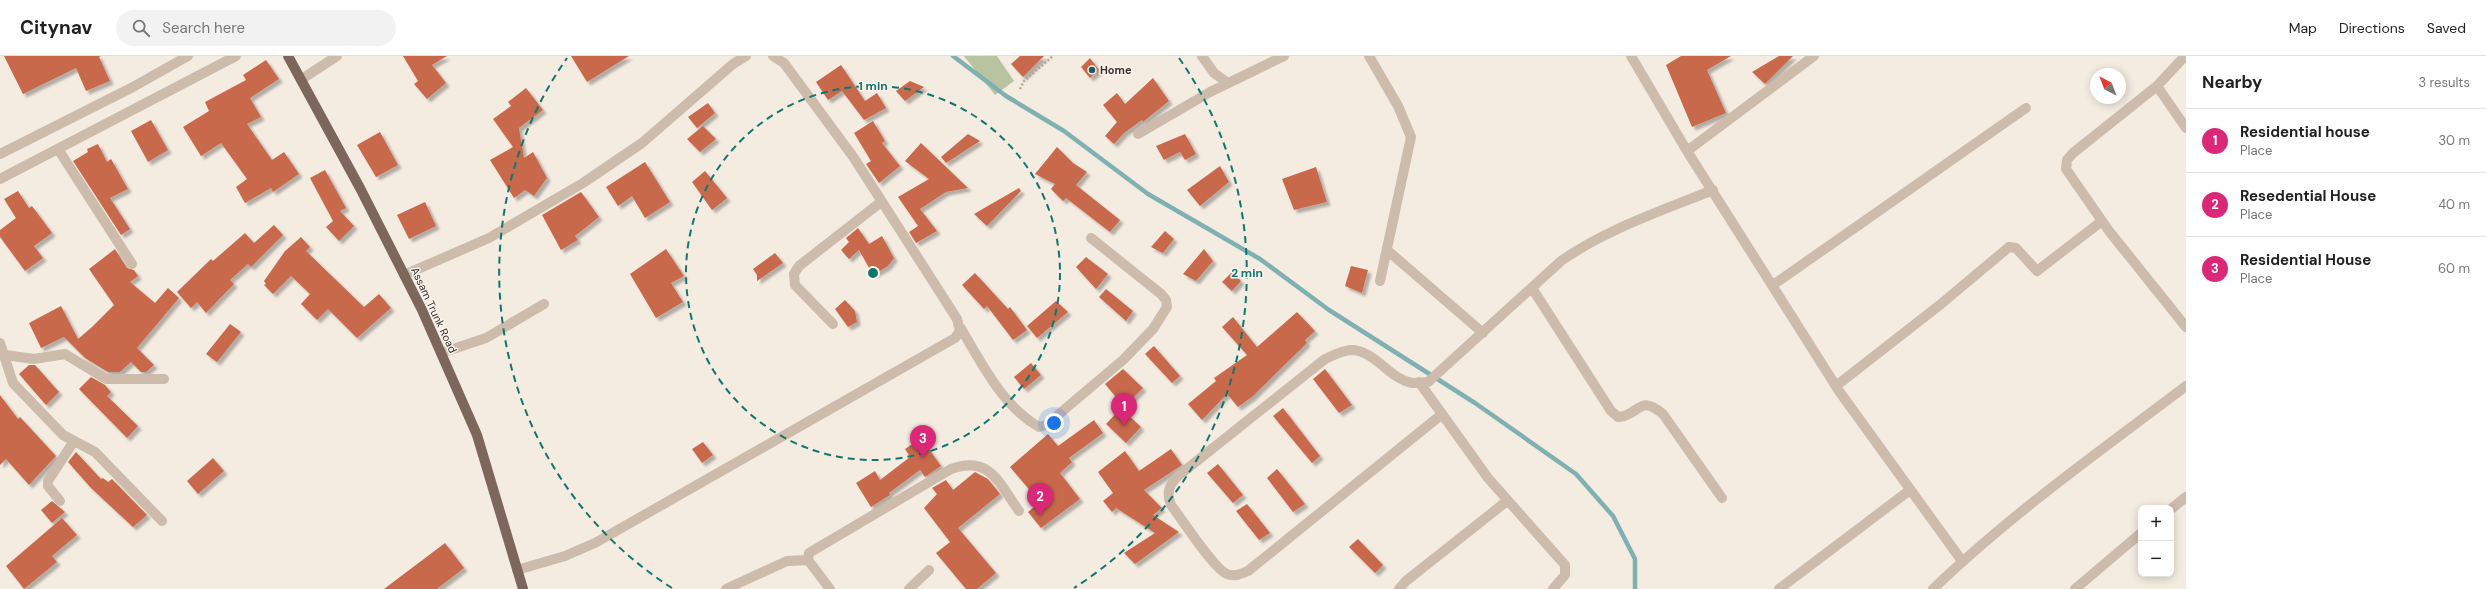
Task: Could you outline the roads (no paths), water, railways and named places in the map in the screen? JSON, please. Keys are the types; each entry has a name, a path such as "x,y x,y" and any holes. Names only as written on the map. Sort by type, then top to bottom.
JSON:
{"main road":[{"name":"Assam Trunk Road","path":"288,56 302,79 404,275 441,353 477,435 523,589"}],"street":[{"path":"0,154 133,87 188,56"},
{"path":"0,179 236,56"},
{"path":"302,79 337,56"},
{"path":"404,275 489,238 583,183 642,143 733,64 746,56"},
{"path":"773,56 784,63 818,106 1008,399 1031,422 1039,426 1046,425 1137,347 1153,329 1167,307 1166,300 1161,294 1092,238"},
{"path":"1202,56 1214,73 1228,83"},
{"path":"1138,134 1228,83 1284,56"},
{"path":"1369,56 1398,106 1411,137 1380,281"},
{"path":"1631,56 1687,150 1836,386 1962,561"},
{"path":"1687,150 1814,56"},
{"path":"2185,56 2157,86 2073,153 2067,160 2066,169 2069,176 2102,221 2186,327"},
{"path":"2157,86 2186,128"},
{"path":"1773,285 2026,108"},
{"path":"58,149 132,264"},
{"path":"1441,415 1248,571 1238,575 1227,574 1217,565 1171,505 1167,496 1169,489 1178,476 1325,359 1339,353 1352,350 1362,352 1402,379 1424,382 1483,333 1560,261 1601,236 1713,190"},
{"path":"833,324 795,285 794,274 799,266 881,202"},
{"path":"1836,386 1941,304 2009,248 2016,248 2038,271 2102,221"},
{"path":"1387,250 1483,333"},
{"path":"1532,288 1611,411 1618,417 1623,417 1640,406 1646,404 1655,407 1663,414 1722,498"},
{"path":"441,353 486,338 544,304"},
{"path":"517,570 565,556 595,543 652,512 821,413 955,338 960,327"},
{"path":"0,343 5,355 9,378 13,383 63,435 95,452 162,521"},
{"path":"5,355 34,359 65,354 106,379 164,379"},
{"path":"1424,382 1441,415 1507,501 1565,564 1565,575 1553,589"},
{"path":"1933,589 1962,561 2186,386"},
{"path":"60,501 48,486 48,481 74,442"},
{"path":"830,589 808,560 809,553 951,469 966,464 980,465 991,473 1019,511"},
{"path":"1778,589 1910,490"},
{"path":"2174,507 2186,497"},
{"path":"1399,589 1406,581 1507,501"},
{"path":"2075,589 2138,536"},
{"path":"726,589 787,560 808,560"},
{"path":"909,589 929,570"}],"waterway":[{"path":"953,56 1006,96 1064,131 1148,194 1260,259 1329,310 1475,403 1576,474 1613,516 1635,559 1635,589"}],"place":[{"name":"Home","path":"1092,70"},
{"name":"Residential house","path":"1124,426"},
{"name":"Residential House","path":"923,458"},
{"name":"Resedential House","path":"1040,516"}]}
